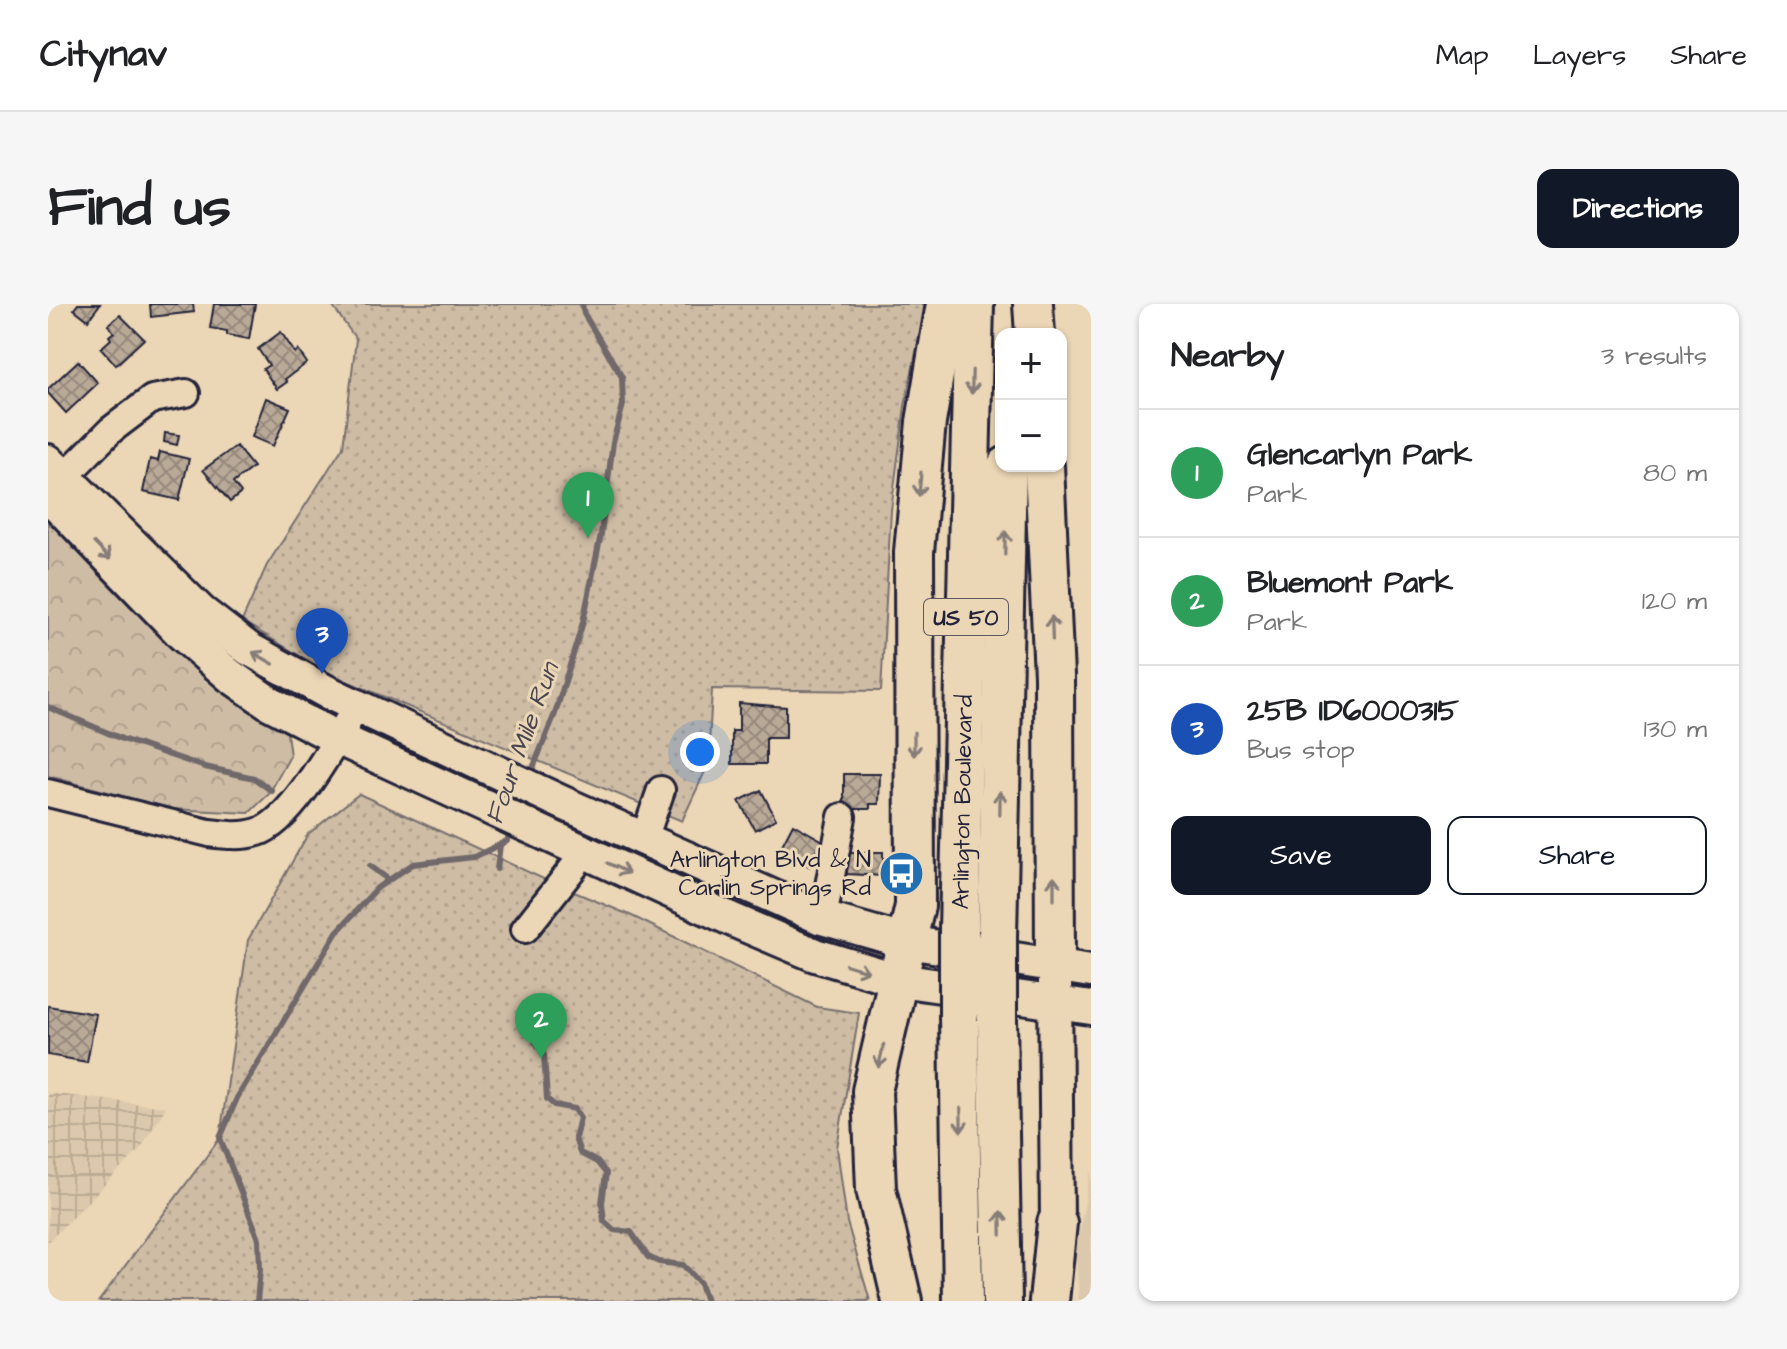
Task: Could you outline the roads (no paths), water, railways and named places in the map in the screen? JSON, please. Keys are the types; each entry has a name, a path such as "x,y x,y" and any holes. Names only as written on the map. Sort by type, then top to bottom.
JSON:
{"highway":[{"path":"902,1301 876,1189 872,1091 915,906 914,552 926,422 946,304"},
{"name":"Arlington Boulevard","path":"963,1301 959,930 974,304"},
{"path":"1009,328 1010,304"},
{"path":"1033,304 1035,328"},
{"name":"Arlington Boulevard","path":"1002,1301 997,937 1007,472"},
{"path":"1044,472 1067,980"},
{"path":"1049,1301 1057,1223"}],"main road":[{"path":"52,481 183,635 229,675 271,704 337,738 815,955 899,980 1067,980"},
{"path":"52,481 201,612 249,649 292,674 561,802 819,917 907,942 1067,980 1091,1008"},
{"path":"1057,1223 1067,980"}],"street":[{"path":"52,481 152,399 186,393"},
{"path":"48,793 209,833 229,836 261,831 277,820 306,788 357,706"},
{"path":"644,839 661,790"},
{"path":"819,917 826,902 842,817"},
{"path":"525,929 574,867 581,851"},
{"path":"1057,1223 1063,1301"}],"waterway":[{"name":"Four Mile Run","path":"529,778 556,711 583,622 601,534 613,442 623,405 622,377 584,314 582,304"},
{"path":"48,707 122,739 205,767 254,778 272,791"},
{"name":"Four Mile Run","path":"257,1301 259,1239 220,1138 237,1098 337,932 377,888 413,864 474,857 507,841 511,830"},
{"path":"497,869 500,845"},
{"path":"370,866 389,880"},
{"path":"524,1023 544,1055 547,1099 554,1105 575,1109 580,1118 575,1138 580,1153 597,1162 606,1173 602,1203 604,1221 614,1230 631,1232 648,1257 659,1262 683,1265 700,1283 706,1301"}],"place":[{"name":"Glencarlyn Park","path":"588,538"},
{"name":"25B ID6000315","path":"322,674"},
{"name":"Arlington Blvd & N Carlin Springs Rd","path":"902,873"},
{"name":"Bluemont Park","path":"541,1059"}]}
